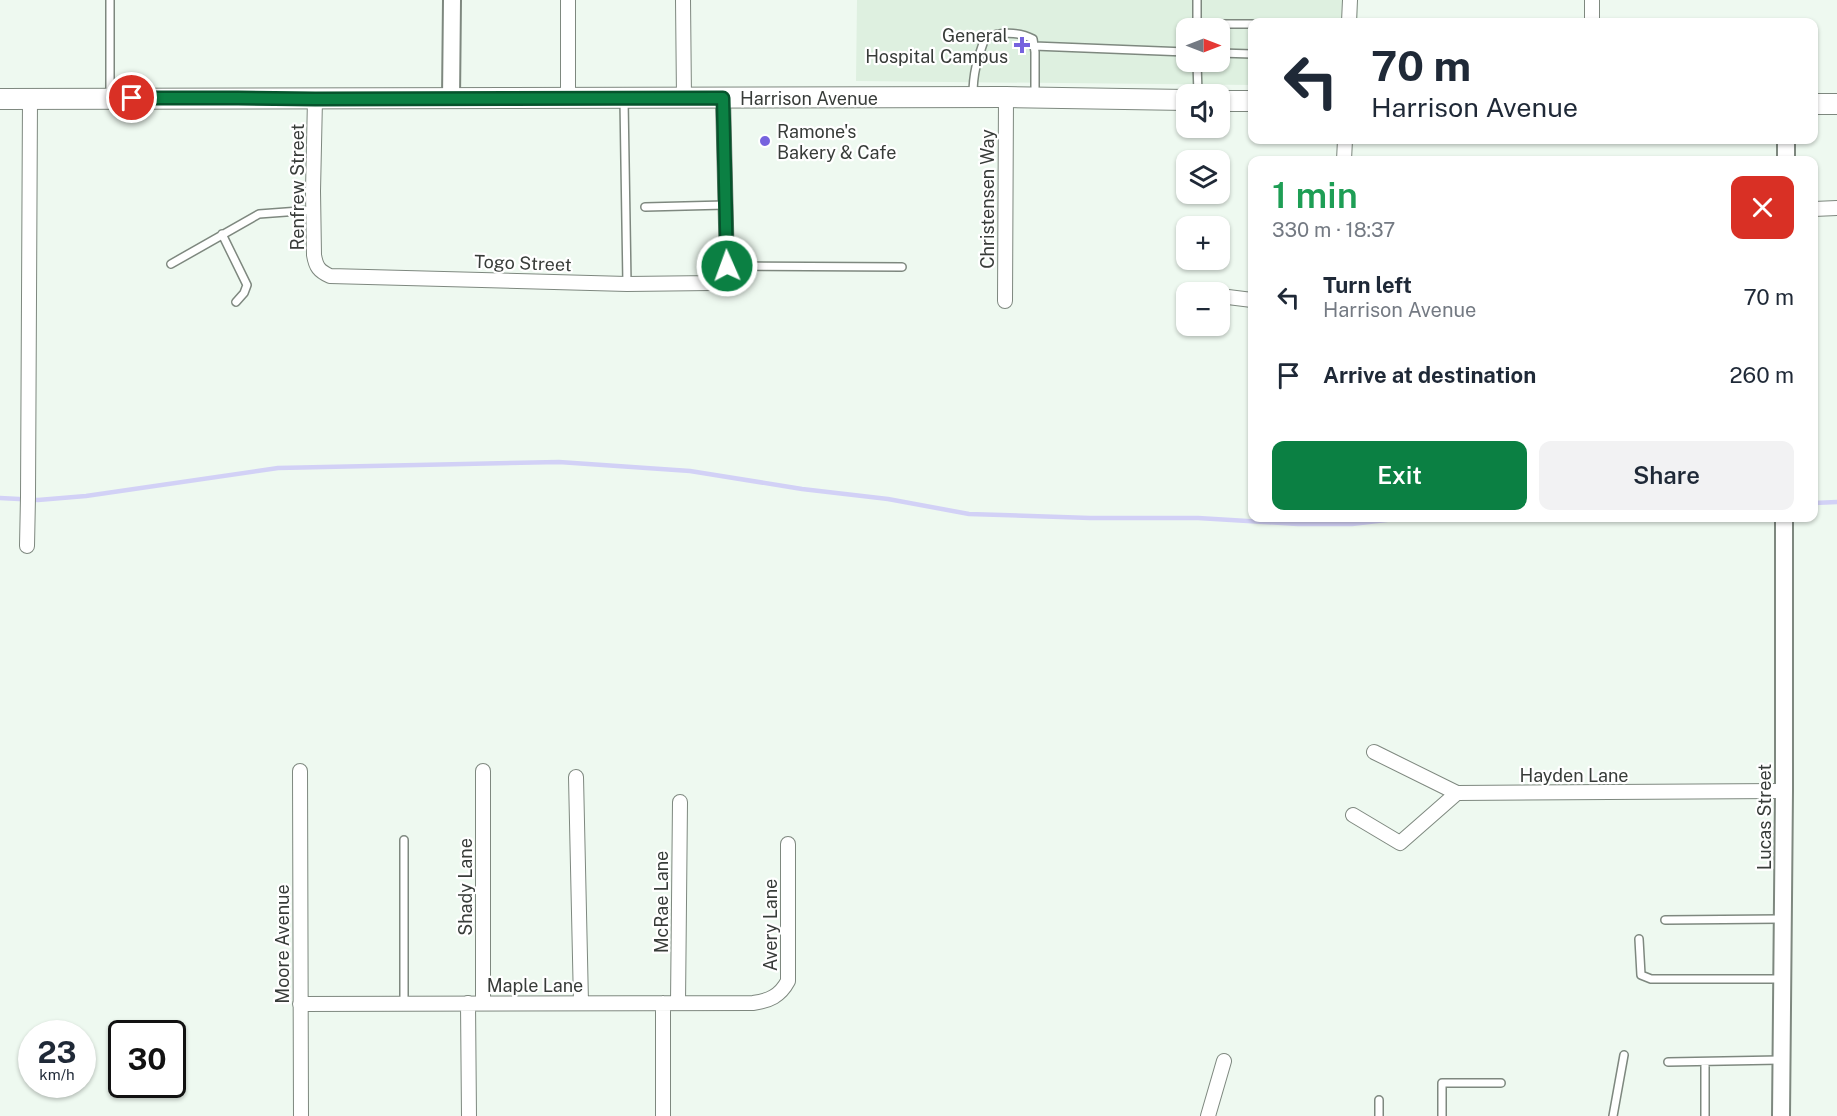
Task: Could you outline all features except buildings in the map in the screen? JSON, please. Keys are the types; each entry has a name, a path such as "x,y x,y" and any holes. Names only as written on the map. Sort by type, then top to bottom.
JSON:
{"main road":[{"name":"Harrison Avenue","path":"0,99 1006,97 1176,100"},
{"path":"1230,100 1248,101"},
{"path":"1818,104 1837,104"}],"street":[{"path":"451,99 452,0"},
{"path":"568,0 568,98"},
{"path":"683,0 684,98"},
{"path":"1349,18 1350,0"},
{"path":"1592,0 1592,18"},
{"name":"Christensen Way","path":"1005,301 1006,97"},
{"path":"723,98 724,271"},
{"path":"27,546 30,99"},
{"name":"Renfrew Street","path":"315,99 313,210 315,263 322,272"},
{"path":"1818,209 1837,208"},
{"name":"Togo Street","path":"322,272 330,276 627,284 712,283 719,280 724,271"},
{"path":"1230,298 1248,300"},
{"name":"Lucas Street","path":"1780,1116 1784,791 1784,522"},
{"name":"Hayden Lane","path":"1374,752 1457,793 1784,791"},
{"name":"Moore Avenue","path":"300,771 301,1116"},
{"name":"Shady Lane","path":"483,771 483,1003"},
{"path":"576,777 581,1003"},
{"path":"1353,815 1400,843 1457,793"},
{"name":"McRae Lane","path":"678,1003 680,802"},
{"name":"Avery Lane","path":"771,999 780,993 788,981 788,844"},
{"name":"Maple Lane","path":"300,1004 753,1003 771,999"},
{"path":"468,1003 469,1116"},
{"path":"663,1003 663,1116"},
{"path":"1208,1116 1224,1061"}],"lane":[{"path":"110,0 111,99"},
{"path":"1197,0 1197,18"},
{"path":"1230,25 1248,24"},
{"path":"973,97 973,74 984,38 994,34 1024,35 1033,39 1035,98"},
{"path":"1034,46 1176,52"},
{"path":"1230,53 1248,54"},
{"path":"624,98 627,284"},
{"path":"645,207 725,205"},
{"path":"171,264 259,214 313,210"},
{"path":"222,234 247,285 244,294 236,302"},
{"path":"724,271 902,267"},
{"path":"404,840 404,1003"},
{"path":"1665,920 1782,919"},
{"path":"1639,939 1641,975 1652,980 1782,979"},
{"path":"1614,1116 1624,1055"},
{"path":"1668,1062 1781,1060"},
{"path":"1705,1062 1705,1116"},
{"path":"1442,1116 1442,1083 1501,1083"},
{"path":"1379,1100 1379,1116"}],"shaded area":[{"name":"General Hospital Campus","path":"857,0 1358,0 1358,18 1248,18 1248,85 856,81"}],"waterway":[{"path":"0,498 38,500 86,496 278,468 559,462 690,471 802,489 888,499 969,514 1248,521"},
{"path":"1818,503 1837,502"},
{"path":"1265,522 1298,524 1369,522"}],"place":[{"name":"General Hospital Campus","path":"1022,45"},
{"name":"Ramone's Bakery & Cafe","path":"765,141"}],"route":[{"path":"132,98 723,98 727,266"}]}
